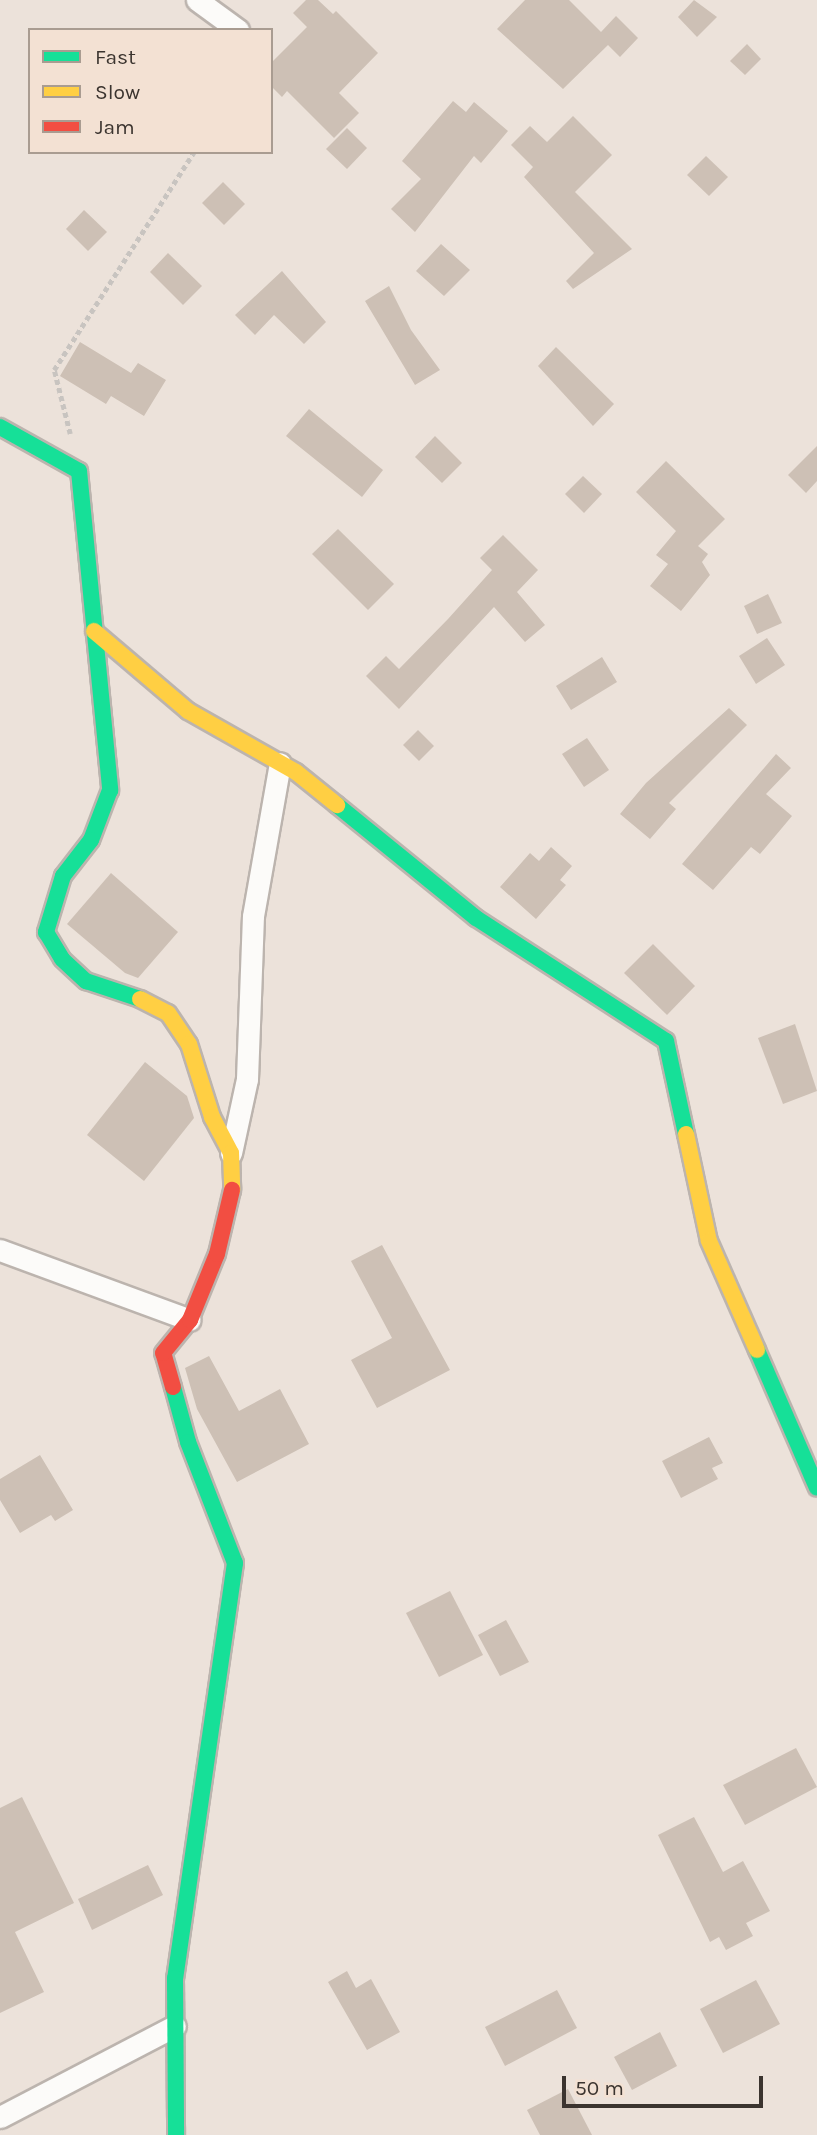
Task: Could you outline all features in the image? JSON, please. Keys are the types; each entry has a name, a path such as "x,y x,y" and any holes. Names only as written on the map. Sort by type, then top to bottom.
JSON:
{"street":[{"path":"197,0 235,28"},
{"path":"0,427 79,471 110,790 91,840 63,876 46,932 62,959 86,981 127,992 168,1013 189,1044 212,1117 231,1153"},
{"path":"94,631 188,711 280,763 422,870 476,918 666,1041 709,1241 817,1488"},
{"path":"176,2135 175,1978 235,1563 188,1442 163,1353 190,1320 217,1254 233,1188 231,1153 247,1079 253,916 280,763"},
{"path":"0,1250 190,1320"},
{"path":"1,2113 175,2026"}],"path":[{"path":"79,471 54,370 193,154"}],"building":[{"path":"306,0 318,0 333,14 336,11 378,53 339,93 359,113 334,138 287,91 282,97 273,88 273,61 307,27 293,13"},
{"path":"525,0 569,0 601,32 616,16 638,38 620,57 608,45 563,89 497,29"},
{"path":"694,0 717,17 697,37 678,17"},
{"path":"747,44 761,59 745,75 730,61"},
{"path":"453,101 466,112 474,102 508,131 481,163 474,156 415,232 391,209 421,179 402,161"},
{"path":"573,116 612,155 575,192 632,249 573,289 566,281 594,253 524,177 533,167 511,145 530,126 547,142"},
{"path":"347,128 367,148 347,169 326,149"},
{"path":"706,156 728,177 709,196 687,175"},
{"path":"223,182 245,204 224,225 202,203"},
{"path":"84,210 107,232 88,251 66,229"},
{"path":"441,244 470,270 444,296 416,271"},
{"path":"168,253 202,286 183,305 150,272"},
{"path":"282,271 326,322 304,344 274,315 255,335 235,315"},
{"path":"389,286 411,330 440,370 415,385 365,301"},
{"path":"80,342 131,373 138,363 166,380 144,416 111,396 106,404 60,376"},
{"path":"556,347 614,404 593,426 538,366"},
{"path":"309,409 383,470 362,497 286,436"},
{"path":"435,436 462,463 442,483 415,457"},
{"path":"817,446 817,481 806,493 788,475"},
{"path":"666,461 725,519 698,546 708,554 702,562 710,575 681,611 650,586 668,564 656,555 676,531 636,492"},
{"path":"583,476 602,494 584,513 565,494"},
{"path":"338,529 394,584 368,610 312,554"},
{"path":"503,535 538,570 517,592 545,625 525,642 494,607 399,709 366,676 386,656 399,669 448,619 492,570 480,558"},
{"path":"768,594 782,623 757,634 744,606"},
{"path":"767,638 785,665 756,684 739,656"},
{"path":"602,657 617,682 571,710 556,686"},
{"path":"729,708 747,725 669,803 676,809 650,839 620,814 646,783"},
{"path":"418,730 434,746 419,761 403,745"},
{"path":"587,738 609,770 584,787 562,754"},
{"path":"776,754 791,768 766,794 792,816 760,854 751,847 713,890 682,864"},
{"path":"551,847 572,866 560,880 566,885 536,919 500,887 530,853 539,861"},
{"path":"111,873 178,932 138,978 125,973 67,924"},
{"path":"653,944 695,986 667,1015 624,973"},
{"path":"795,1024 817,1091 783,1104 758,1038"},
{"path":"145,1062 187,1096 194,1118 144,1181 87,1135"},
{"path":"382,1245 450,1370 377,1408 351,1360 392,1338 351,1261"},
{"path":"209,1356 239,1411 280,1389 309,1444 237,1482 197,1409 185,1368"},
{"path":"709,1437 723,1463 712,1468 718,1479 681,1498 662,1461"},
{"path":"40,1455 73,1510 55,1521 51,1515 20,1533 0,1500 0,1479"},
{"path":"450,1591 483,1655 439,1677 406,1613"},
{"path":"506,1620 529,1662 500,1676 478,1635"},
{"path":"796,1748 817,1787 745,1825 723,1785"},
{"path":"22,1797 74,1903 15,1932 44,1992 0,2013 0,1808"},
{"path":"694,1817 723,1872 743,1861 770,1911 746,1923 753,1936 726,1950 719,1937 710,1942 658,1835"},
{"path":"148,1865 163,1895 92,1930 78,1899"},
{"path":"347,1971 356,1988 371,1979 400,2032 367,2050 328,1982"},
{"path":"756,1980 780,2024 723,2053 700,2009"},
{"path":"557,1990 577,2028 505,2066 485,2027"},
{"path":"660,2032 677,2066 632,2090 614,2057"},
{"path":"568,2089 592,2135 540,2135 527,2110"}],"traffic: fast":[{"path":"0,427 79,471 110,790 91,840 63,876 46,932 62,959 86,981 140,999"},
{"path":"337,805 476,918 666,1041 686,1134"},
{"path":"757,1350 817,1488"},
{"path":"173,1387 188,1442 235,1563 175,1978 176,2135"}],"traffic: slow":[{"path":"94,631 188,711 296,772 337,805"},
{"path":"140,999 168,1013 189,1044 212,1117 231,1153 232,1190"},
{"path":"686,1134 709,1241 757,1350"}],"traffic: jam":[{"path":"173,1387 163,1353 190,1320 217,1254 232,1190"}]}
